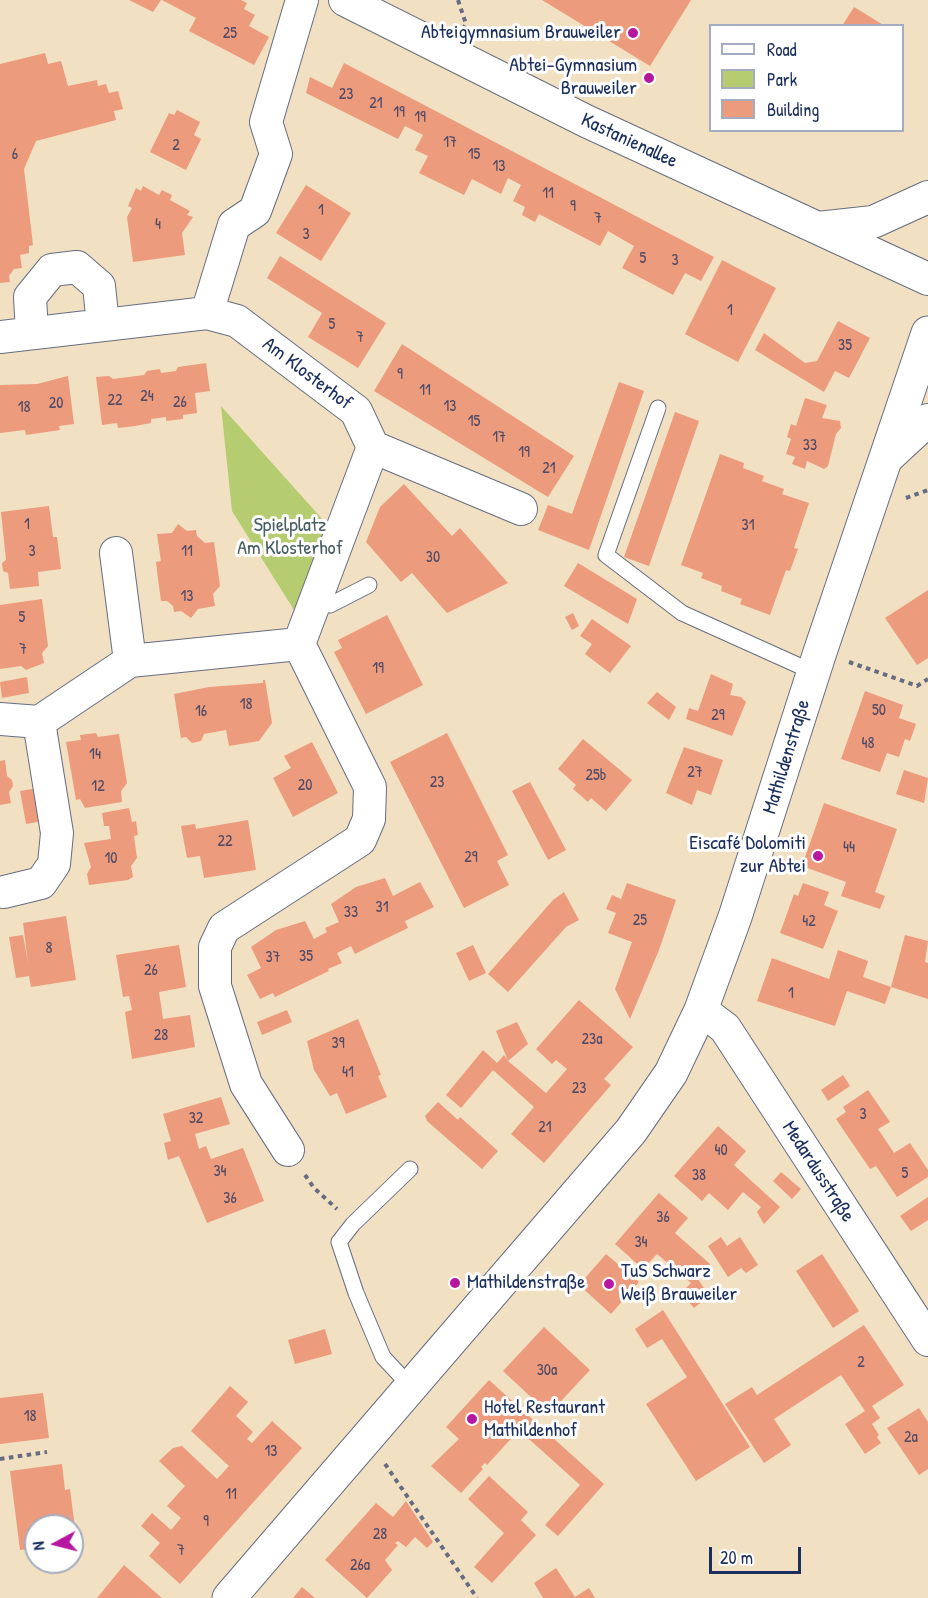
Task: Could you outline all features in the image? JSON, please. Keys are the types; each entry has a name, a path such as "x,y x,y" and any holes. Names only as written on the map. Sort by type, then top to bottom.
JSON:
{"street":[{"path":"207,313 234,225 255,211 276,154 266,122 302,0"},
{"name":"Kastanienallee","path":"345,0 527,93 928,279"},
{"path":"818,228 873,222 928,197"},
{"path":"32,333 30,297 52,270 77,267 99,286 104,325"},
{"name":"Am Klosterhof","path":"0,337 207,313 237,321 356,411 373,447"},
{"name":"Mathildenstraße","path":"229,1598 631,1131 671,1073 701,1010 776,794 817,662 928,333"},
{"path":"887,458 928,420"},
{"path":"288,1150 246,1084 215,986 215,947 224,928 360,840 369,819 370,787 299,644 373,447 521,508"},
{"path":"116,554 130,661"},
{"path":"0,719 39,722 130,661 299,644"},
{"path":"4,892 40,883 54,864 57,833 39,722"},
{"name":"Medardusstraße","path":"701,1010 725,1028 928,1340"}],"lane":[{"path":"658,408 606,555 681,613 817,662"},
{"path":"315,601 330,605 369,585"},
{"path":"410,1169 353,1224 339,1242 356,1293 383,1357 411,1387"}],"path":[{"path":"817,662 917,686 928,679"},
{"path":"288,1150 314,1188 353,1224"},
{"path":"368,1439 477,1598"},
{"path":"0,1459 47,1452"}],"green space":[{"name":"Spielplatz Am Klosterhof","path":"221,406 332,530 299,618 232,511"}],"building":[{"path":"129,0 161,0 153,12"},
{"path":"162,0 241,0 247,3 244,9 255,15 249,26 269,37 254,65 189,31 196,18"},
{"name":"Abteigymnasium Brauweiler","path":"542,0 691,0 650,66"},
{"path":"854,7 882,24 843,24"},
{"path":"45,53 48,64 61,61 68,86 97,80 98,86 106,84 109,93 118,91 123,109 114,111 116,120 36,141 24,169 33,245 29,246 29,253 20,255 22,268 14,269 9,276 10,282 0,283 0,64"},
{"path":"344,63 714,257 701,281 685,273 673,295 622,268 634,246 608,231 600,246 539,214 535,222 522,215 525,207 513,201 521,185 508,178 501,194 472,179 464,195 419,173 428,156 415,150 423,135 405,126 398,139 306,93 310,77 332,88"},
{"path":"177,110 200,122 194,135 201,139 186,170 150,152 169,113 174,115"},
{"path":"306,185 351,213 321,261 276,233"},
{"path":"143,186 159,195 162,190 172,195 170,200 190,211 187,215 193,217 182,233 185,255 133,262 127,217 132,208 128,206 136,188 141,191"},
{"path":"280,256 386,323 358,368 308,337 322,313 267,278"},
{"path":"722,260 776,288 738,362 685,334"},
{"path":"838,321 870,338 849,378 835,371 824,392 755,350 764,333 805,363 817,361"},
{"path":"402,344 574,456 548,497 374,391"},
{"path":"206,363 210,391 195,393 197,413 183,415 183,419 166,421 166,417 151,419 151,423 135,426 118,428 117,423 102,425 96,377 109,376 113,379 144,375 147,371 160,369 161,373 176,371 178,367"},
{"path":"68,376 74,424 59,426 60,430 26,435 25,430 0,433 0,385 37,384"},
{"path":"619,382 644,391 589,550 538,530 548,505 572,514"},
{"path":"805,398 827,405 822,418 840,421 841,428 836,434 828,466 824,469 807,461 805,469 792,464 795,457 786,454 791,439 787,437 791,424 796,426"},
{"path":"675,412 699,421 649,566 624,557"},
{"path":"720,454 744,463 743,468 764,476 762,481 784,489 782,494 809,503 794,548 798,549 790,571 786,570 770,615 740,604 742,599 721,591 722,586 701,578 703,573 681,565"},
{"path":"404,484 452,536 460,528 508,583 447,613 412,573 401,582 366,542 380,507"},
{"path":"49,506 53,537 57,537 61,569 38,572 39,586 10,589 8,573 3,571 2,563 6,560 1,512"},
{"path":"178,524 187,531 196,530 197,536 205,543 214,542 220,586 213,594 215,606 198,609 191,618 181,611 174,612 173,606 167,601 161,601 156,562 161,561 157,534 172,533"},
{"path":"578,563 637,599 628,624 564,586"},
{"path":"928,590 928,658 917,665 885,618"},
{"path":"42,599 48,646 42,653 44,663 26,670 21,666 0,669 0,605"},
{"path":"573,613 579,626 572,630 565,617"},
{"path":"387,615 423,685 366,714 334,652 342,648 338,640"},
{"path":"592,619 631,646 610,673 585,654 592,644 580,636"},
{"path":"711,674 733,684 730,695 741,697 746,702 732,736 686,719 689,708 698,711"},
{"path":"27,677 29,693 2,698 0,682"},
{"path":"265,680 272,723 259,741 229,746 226,730 204,734 201,741 192,743 186,737 181,738 174,694 209,687 263,683"},
{"path":"865,691 903,705 899,718 916,724 910,741 905,739 899,757 887,753 880,772 841,759"},
{"path":"657,692 676,707 669,720 647,703"},
{"path":"96,733 98,737 119,734 127,783 121,791 122,802 85,808 80,799 76,800 66,742 81,740 80,735"},
{"path":"447,733 508,855 497,861 509,885 464,908 390,762"},
{"path":"583,739 632,780 606,811 591,798 588,802 573,789 576,785 558,769"},
{"path":"312,742 338,793 293,817 273,778 291,768 284,756"},
{"path":"684,747 723,760 711,795 697,790 692,805 666,793"},
{"path":"5,760 7,776 12,780 13,786 9,792 11,803 0,805 0,761"},
{"path":"904,770 928,778 924,803 896,794"},
{"path":"530,782 566,850 548,860 512,791"},
{"path":"38,788 43,821 26,824 20,791"},
{"path":"824,803 897,829 875,892 885,896 880,909 841,896 846,882 802,866"},
{"path":"129,808 132,822 136,821 138,835 134,836 137,858 131,866 133,877 128,880 89,885 87,874 91,867 84,843 111,839 109,826 104,826 102,813"},
{"path":"248,820 256,870 204,878 200,856 187,858 181,826 195,824 196,829"},
{"path":"385,878 393,896 420,882 434,907 405,921 408,928 355,954 351,946 337,953 342,963 328,969 329,971 275,997 273,993 260,999 247,975 261,968 251,947 276,930 305,921 314,939 327,932 325,928 339,922 331,904 356,887"},
{"path":"627,883 676,900 659,950 630,1019 615,989 632,942 608,933 616,913 606,909 612,895 621,899"},
{"path":"803,883 829,892 824,905 838,911 823,949 780,933 794,894 798,896"},
{"path":"564,892 579,920 566,927 508,992 488,974 553,900"},
{"path":"66,916 76,980 31,987 29,976 16,978 9,937 23,935 28,963 23,923"},
{"path":"905,935 928,941 925,962 928,963 928,999 891,987"},
{"path":"179,945 186,987 159,992 163,1019 190,1015 195,1047 132,1059 125,1012 132,1010 129,996 123,997 116,955"},
{"path":"473,945 486,973 469,981 456,953"},
{"path":"838,950 868,961 863,977 891,987 885,1004 847,991 835,1026 757,1001 772,958 829,979"},
{"path":"579,1000 633,1047 604,1079 611,1085 544,1163 511,1134 534,1107 493,1070 461,1108 446,1095 483,1050 497,1063 504,1055 546,1093 567,1069 556,1060 552,1064 536,1049"},
{"path":"287,1010 292,1022 262,1035 257,1022"},
{"path":"358,1019 381,1075 378,1076 387,1097 346,1114 337,1093 330,1096 314,1070 307,1041"},
{"path":"517,1022 528,1044 508,1061 496,1031"},
{"path":"843,1075 850,1086 828,1101 821,1090"},
{"path":"868,1090 890,1122 878,1129 894,1153 910,1143 928,1170 928,1177 897,1197 876,1166 870,1169 836,1119 846,1112 843,1107"},
{"path":"221,1097 230,1124 195,1134 199,1149 206,1146 211,1159 243,1148 264,1201 207,1223 179,1156 168,1160 164,1143 171,1141 163,1114"},
{"path":"438,1102 458,1120 460,1117 498,1151 482,1169 427,1121 425,1116"},
{"path":"718,1126 746,1151 734,1165 780,1207 764,1224 757,1212 761,1207 743,1192 728,1210 709,1193 702,1201 674,1176"},
{"path":"781,1172 801,1189 792,1199 773,1181"},
{"path":"659,1193 688,1218 675,1233 710,1264 698,1279 709,1296 694,1308 681,1293 691,1283 657,1254 643,1269 615,1244"},
{"path":"928,1197 928,1220 911,1231 900,1216"},
{"path":"721,1237 727,1246 740,1237 758,1265 746,1273 741,1268 728,1277 708,1246"},
{"name":"TuS Schwarz Weiß Brauweiler","path":"606,1254 639,1282 611,1314 579,1285"},
{"path":"822,1254 859,1311 833,1328 796,1271"},
{"path":"663,1310 750,1447 696,1481 646,1404 687,1377 662,1339 647,1348 635,1329"},
{"path":"864,1325 904,1385 872,1406 880,1418 872,1424 881,1443 865,1454 845,1424 865,1411 841,1375 774,1419 791,1445 764,1463 725,1404 752,1387 757,1395"},
{"path":"544,1327 590,1370 549,1414 503,1371"},
{"path":"325,1329 332,1354 295,1364 288,1340"},
{"path":"489,1380 604,1484 558,1536 545,1525 580,1485 519,1430 487,1465 485,1463 481,1467 483,1469 461,1493 431,1466 459,1439 446,1427"},
{"path":"230,1386 248,1402 236,1416 253,1432 247,1439 252,1443 272,1421 302,1448 180,1584 149,1556 160,1543 141,1526 152,1513 171,1530 181,1518 167,1506 185,1486 159,1461 173,1448 182,1446 217,1479 229,1466 191,1431"},
{"path":"43,1393 49,1438 0,1444 0,1398"},
{"path":"919,1408 928,1422 928,1469 919,1475 887,1428"},
{"path":"62,1464 65,1490 70,1489 73,1514 24,1514 24,1550 20,1550 10,1471"},
{"path":"489,1476 528,1512 521,1520 536,1535 492,1583 474,1567 504,1533 468,1499"},
{"path":"406,1501 433,1542 427,1548 415,1537 406,1547 398,1541 395,1543 398,1545 385,1560 392,1570 367,1598 325,1560 376,1503 393,1517"},
{"path":"124,1565 162,1598 97,1598"},
{"path":"556,1568 575,1597 589,1588 595,1598 543,1598 534,1583"},
{"path":"302,1587 315,1598 293,1598"}],"place":[{"name":"Abteigymnasium Brauweiler","path":"633,33"},
{"name":"Abtei-Gymnasium Brauweiler","path":"649,78"},
{"name":"Eiscafé Dolomiti zur Abtei","path":"818,856"},
{"name":"Mathildenstraße","path":"455,1283"},
{"name":"TuS Schwarz Weiß Brauweiler","path":"609,1284"},
{"name":"Hotel Restaurant Mathildenhof","path":"472,1419"}]}
